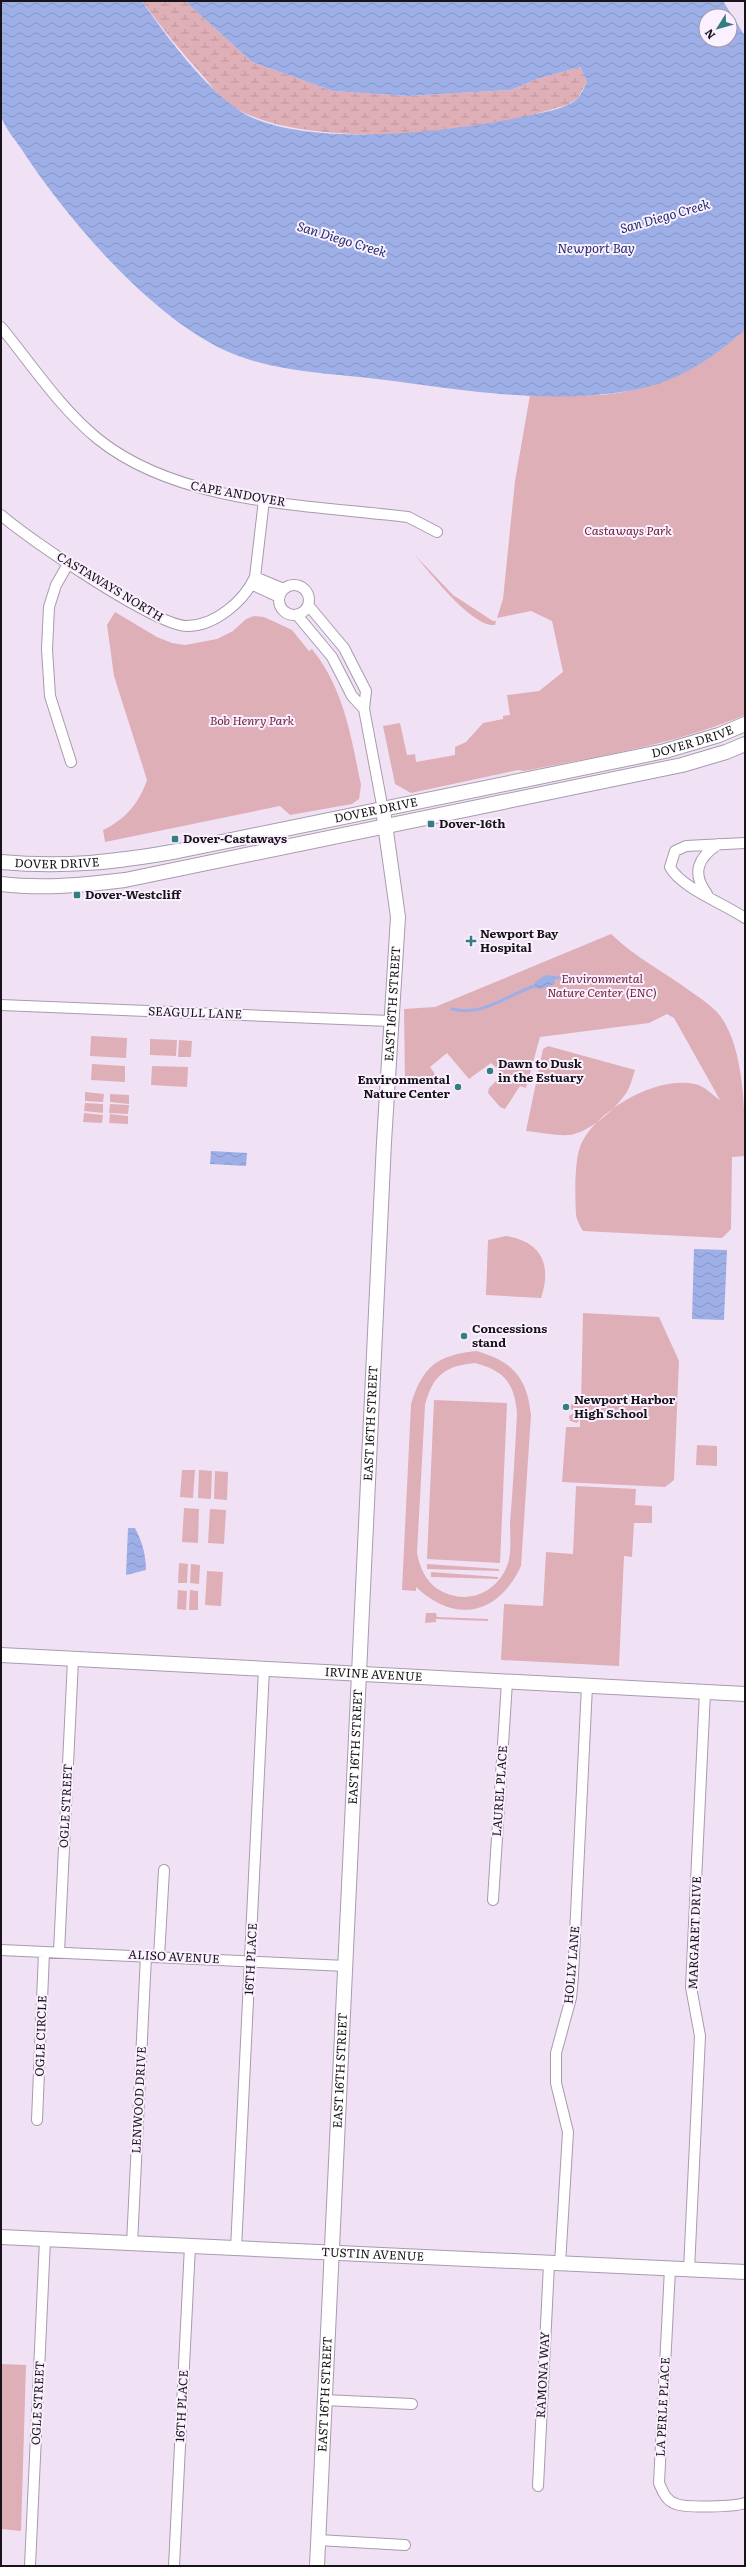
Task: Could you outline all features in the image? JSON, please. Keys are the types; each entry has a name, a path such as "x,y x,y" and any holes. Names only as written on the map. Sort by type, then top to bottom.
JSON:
{"street":[{"name":"CAPE ANDOVER","path":"1,327 69,410 86,428 115,451 142,467 175,481 209,490 264,500 408,517 437,532"},
{"path":"264,500 253,580 282,593"},
{"name":"CASTAWAYS NORTH","path":"1,514 22,533 68,564 168,622 187,626 211,621 231,607 253,580"},
{"path":"68,564 56,585 50,607 47,649 50,696 71,762"},
{"path":"282,593 293,585 302,588 308,596 308,606 344,648 366,691 364,709 383,810"},
{"path":"282,593 283,611 298,615 332,656 352,696 364,709"},
{"path":"298,615 308,606"},
{"path":"332,656 344,648"},
{"name":"DOVER DRIVE","path":"1,862 53,866 120,861 383,810 664,751 719,735 745,724"},
{"name":"DOVER DRIVE","path":"1,884 23,887 83,885 125,880 682,765 726,752 745,744"},
{"name":"EAST 16TH STREET","path":"317,2566 324,2400 333,2253 390,1021 398,917 383,810"},
{"path":"745,843 686,846 675,851 671,859 670,867 674,874 745,918"},
{"path":"710,897 700,885 698,871 701,861 707,852 719,844"},
{"path":"120,861 125,880"},
{"name":"SEAGULL LANE","path":"1,1006 390,1021"},
{"name":"IRVINE AVENUE","path":"1,1656 359,1673 745,1694"},
{"name":"OGLE STREET","path":"59,1952 73,1660"},
{"name":"16TH PLACE","path":"236,2249 264,1669"},
{"name":"LAUREL PLACE","path":"493,1900 507,1682"},
{"name":"HOLLY LANE","path":"554,2264 568,2132 556,2083 556,2053 571,1998 573,1976 587,1686"},
{"name":"MARGARET DRIVE","path":"688,2270 700,2036 691,1987 705,1692"},
{"path":"159,1957 164,1870"},
{"name":"ALISO AVENUE","path":"1,1950 346,1966"},
{"name":"OGLE CIRCLE","path":"37,2120 44,1952"},
{"name":"LENWOOD DRIVE","path":"132,2244 146,1956"},
{"name":"TUSTIN AVENUE","path":"1,2237 745,2272"},
{"name":"OGLE STREET","path":"30,2566 45,2240"},
{"name":"16TH PLACE","path":"174,2566 190,2246"},
{"name":"RAMONA WAY","path":"538,2486 554,2264"},
{"name":"LA PERLE PLACE","path":"670,2269 659,2483 664,2496 676,2504 734,2507 745,2503"},
{"path":"324,2400 412,2404"},
{"path":"318,2540 405,2545"}],"green space":[{"path":"142,1 185,1 252,62 333,91 408,96 511,90 537,79 580,67 587,81 578,98 567,105 506,121 457,129 424,133 350,134 313,131 279,125 249,115 225,101 179,49"},
{"name":"Castaways Park","path":"745,330 745,715 691,734 636,749 524,771 518,770 411,793 395,784 383,726 400,723 407,755 415,754 416,762 455,755 455,747 466,742 483,723 503,719 503,716 510,715 507,695 539,691 563,672 552,621 531,611 497,618 503,599 515,481 530,395 600,395 640,388 659,382 695,365 729,343"},
{"path":"413,553 453,595 493,621 496,621 495,625 485,623 463,608 439,584"},
{"name":"Bob Henry Park","path":"115,612 157,637 172,643 185,645 217,639 233,631 246,619 254,616 264,617 292,630 309,651 312,649 323,664 339,697 354,749 361,785 359,799 352,804 290,815 280,806 105,842 103,830 118,821 131,810 140,796 147,780 114,676 107,625"},
{"name":"Environmental Nature Center (ENC)","path":"611,934 630,950 714,1009 726,1025 733,1042 742,1081 745,1121 745,1156 732,1157 731,1229 722,1238 583,1231 579,1225 576,1214 575,1197 579,1149 590,1129 602,1117 631,1097 664,1085 680,1083 699,1085 720,1100 674,1018 667,1014 649,1023 540,1037 526,1088 520,1086 505,1109 500,1107 488,1093 489,1088 503,1074 491,1063 469,1079 447,1053 430,1067 440,1081 405,1081 404,1009 435,1007"},
{"path":"91,1036 127,1038 126,1058 90,1056"},
{"path":"150,1039 177,1040 176,1056 150,1055"},
{"path":"179,1040 192,1041 191,1057 178,1057"},
{"path":"548,1046 635,1070 628,1090 607,1114 592,1126 569,1135 526,1131 543,1049"},
{"path":"92,1064 125,1066 125,1082 91,1080"},
{"path":"152,1066 188,1067 187,1087 151,1085"},
{"path":"85,1092 104,1094 103,1102 85,1101"},
{"path":"110,1094 129,1095 129,1104 110,1102"},
{"path":"85,1103 103,1104 103,1113 84,1111"},
{"path":"110,1104 129,1105 128,1114 109,1113"},
{"path":"84,1113 103,1115 102,1123 83,1122"},
{"path":"110,1114 128,1116 128,1124 109,1123"},
{"path":"506,1236 518,1239 528,1244 536,1250 541,1257 545,1275 541,1298 486,1295 488,1240"},
{"path":"583,1313 659,1317 679,1361 674,1480 665,1487 562,1482 566,1427 580,1427 580,1419 577,1423 570,1421 569,1416 574,1413 579,1414 580,1417 581,1408 574,1412 569,1407 574,1402 580,1403 581,1406"},
{"path":"477,1351 500,1360 509,1366 522,1381 529,1402 531,1415 521,1566 512,1582 501,1595 489,1604 475,1609 461,1610 446,1606 431,1599 416,1587 416,1591 402,1590 411,1404 421,1380 434,1365 442,1360 463,1353","holes":["475,1363 501,1374 510,1386 516,1403 517,1413 510,1523 510,1556 503,1574 492,1587 477,1595 460,1597 437,1589 432,1584 421,1567 417,1553 425,1405 436,1379 448,1370 465,1364"]},
{"path":"434,1400 507,1403 500,1563 427,1559"},
{"path":"697,1445 717,1446 717,1466 696,1465"},
{"path":"182,1470 195,1470 193,1498 180,1497"},
{"path":"199,1470 212,1471 211,1499 198,1498"},
{"path":"215,1471 228,1472 227,1500 214,1499"},
{"path":"576,1486 636,1489 635,1505 652,1506 652,1523 634,1523 632,1557 624,1556 619,1666 501,1660 504,1604 543,1606 546,1552 573,1554"},
{"path":"184,1508 199,1509 198,1543 182,1542"},
{"path":"210,1509 226,1510 224,1544 208,1543"},
{"path":"179,1563 188,1564 187,1583 178,1583"},
{"path":"191,1564 200,1565 199,1584 190,1583"},
{"path":"427,1564 499,1569 499,1571 427,1569"},
{"path":"207,1571 223,1572 221,1606 205,1605"},
{"path":"431,1572 498,1577 498,1579 431,1577"},
{"path":"178,1590 187,1591 186,1610 177,1609"},
{"path":"190,1590 198,1591 198,1610 189,1610"},
{"path":"426,1613 436,1613 437,1617 488,1619 488,1621 436,1619 436,1622 425,1623"},
{"path":"1,2364 26,2365 21,2531 1,2529"}],"water":[{"name":"Newport Bay","path":"1,1 142,1 177,49 207,83 238,110 253,118 282,127 315,132 388,134 462,127 496,122 553,110 566,106 577,99 587,81 580,67 537,79 511,90 408,96 333,91 252,62 185,1 723,1 727,8 698,8 698,48 738,48 738,25 745,36 745,330 710,357 684,373 643,388 610,394 544,396 476,392 318,373 259,363 222,349 194,333 166,313 112,263 63,207 42,179 9,132 2,119"},
{"path":"546,975 554,976 555,984 540,989 535,988 535,982"},
{"path":"211,1151 247,1153 246,1166 210,1164"},
{"path":"694,1249 727,1250 724,1320 692,1319"},
{"path":"128,1528 135,1528 140,1538 146,1570 126,1575"}],"waterway":[{"path":"555,978 560,977"},
{"path":"452,1009 463,1011 484,1008 534,986"}],"place":[{"name":"Dover-16th","path":"431,824"},
{"name":"Dover-Castaways","path":"175,839"},
{"name":"Dover-Westcliff","path":"77,895"},
{"name":"Newport Bay Hospital","path":"471,941"},
{"name":"Dawn to Dusk in the Estuary","path":"490,1071"},
{"name":"Environmental Nature Center","path":"458,1087"},
{"name":"Concessions stand","path":"464,1336"},
{"name":"Newport Harbor High School","path":"566,1407"}],"water label":[{"name":"San Diego Creek","path":"665,216"},
{"name":"San Diego Creek","path":"342,239"}]}
